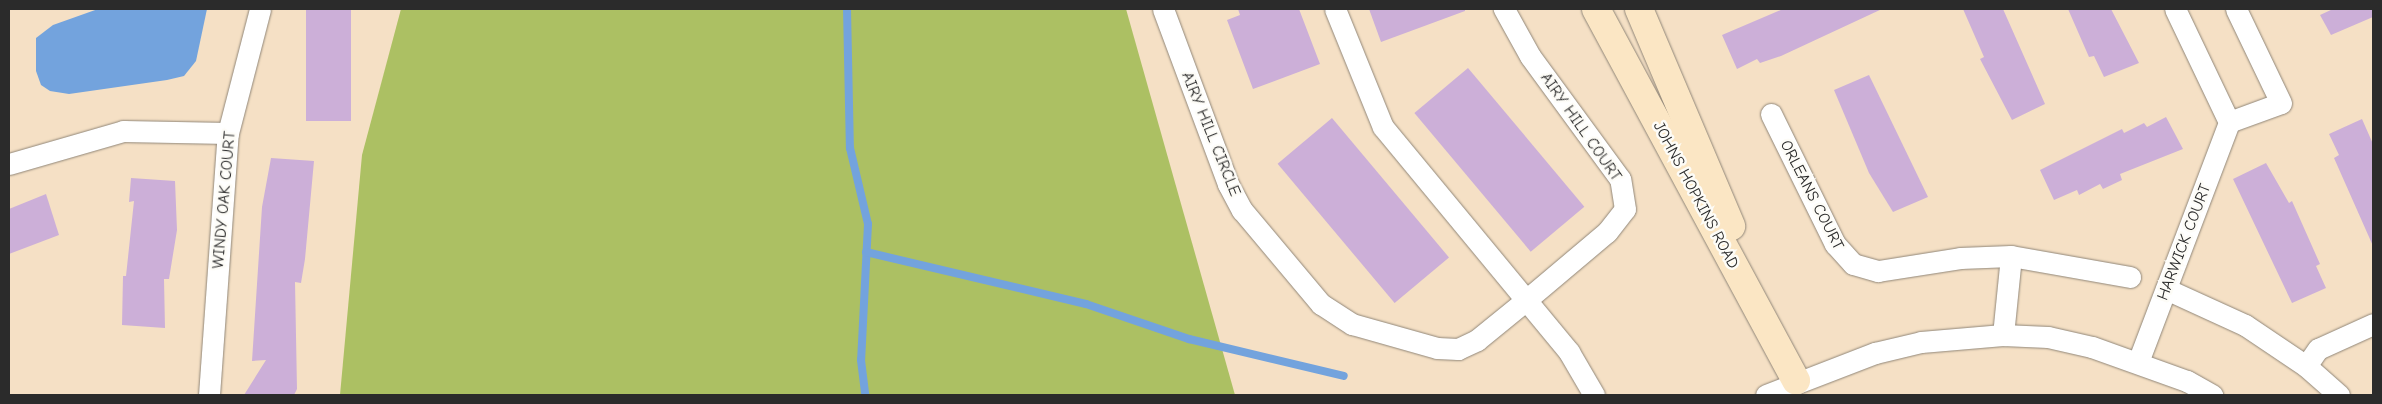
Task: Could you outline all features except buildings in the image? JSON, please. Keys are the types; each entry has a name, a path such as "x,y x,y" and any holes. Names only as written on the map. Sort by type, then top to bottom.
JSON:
{"street":[{"name":"WINDY OAK COURT","path":"209,395 228,133 260,9"},
{"name":"AIRY HILL CIRCLE","path":"1162,9 1228,184 1242,210 1327,309 1352,324 1437,348 1458,348 1477,340 1525,301"},
{"path":"1335,9 1383,127 1568,352 1594,395"},
{"name":"AIRY HILL COURT","path":"1504,9 1530,56 1607,159 1625,196 1625,209 1607,232 1525,301"},
{"name":"JOHNS HOPKINS ROAD","path":"1596,9 1800,388"},
{"name":"JOHNS HOPKINS ROAD","path":"1639,9 1800,388"},
{"path":"2175,9 2229,122 2281,102 2236,9"},
{"name":"ORLEANS COURT","path":"1771,114 1836,244 1853,264 1878,271 1960,258 2011,256 2130,277"},
{"name":"HARWICK COURT","path":"2138,362 2229,122"},
{"path":"9,164 123,130 228,133"},
{"path":"2003,334 2011,256"},
{"path":"2166,289 2245,325 2306,366 2339,395"},
{"path":"2306,366 2318,349 2373,324"},
{"path":"1766,395 1800,388 1921,342 2003,334 2048,337 2138,362 2212,395"}],"green space":[{"path":"401,9 1126,9 1235,395 340,395 362,155"}],"water":[{"path":"98,9 207,9 196,61 184,76 167,80 69,94 50,91 41,85 36,71 36,38 53,25"}],"waterway":[{"path":"847,9 850,148 868,224 861,360 865,395"},
{"path":"866,252 1086,304 1189,339 1344,376"}]}
